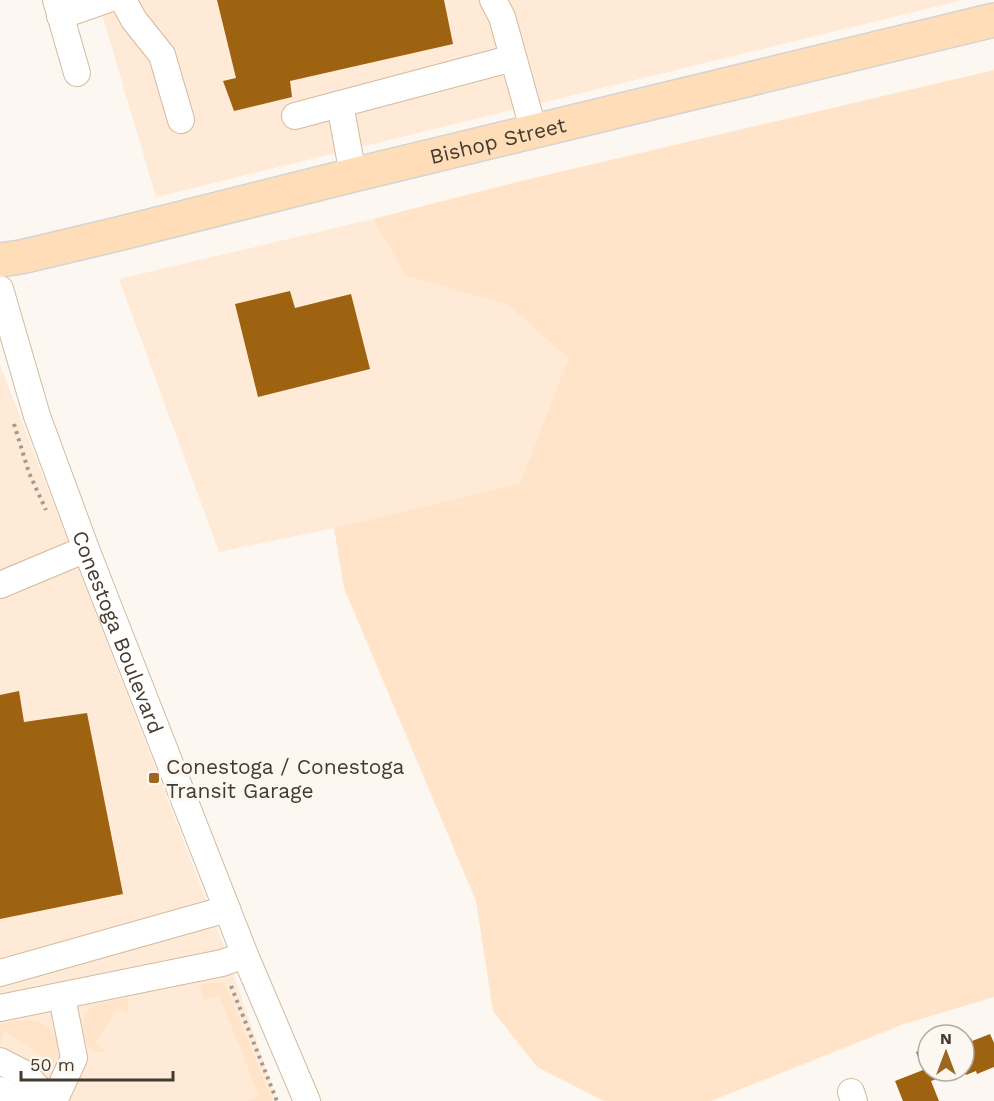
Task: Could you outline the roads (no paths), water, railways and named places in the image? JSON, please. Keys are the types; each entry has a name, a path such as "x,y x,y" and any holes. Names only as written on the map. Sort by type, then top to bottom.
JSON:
{"main road":[{"name":"Bishop Street","path":"0,260 122,233 994,20"}],"street":[{"path":"77,73 58,8 106,0"},
{"path":"123,0 134,20 162,55 181,120"},
{"path":"493,0 501,17 534,132"},
{"path":"295,116 513,58"},
{"path":"340,104 353,175"},
{"name":"Conestoga Boulevard","path":"0,289 36,416 86,549 245,956 307,1101"},
{"path":"0,585 86,549"},
{"path":"0,973 227,909"},
{"path":"0,1008 62,997 222,963 245,956"},
{"path":"0,1061 25,1074 52,1101 74,1058 62,997"},
{"path":"0,1090 20,1101"}],"place":[{"name":"Conestoga / Conestoga Transit Garage","path":"154,778"}]}
